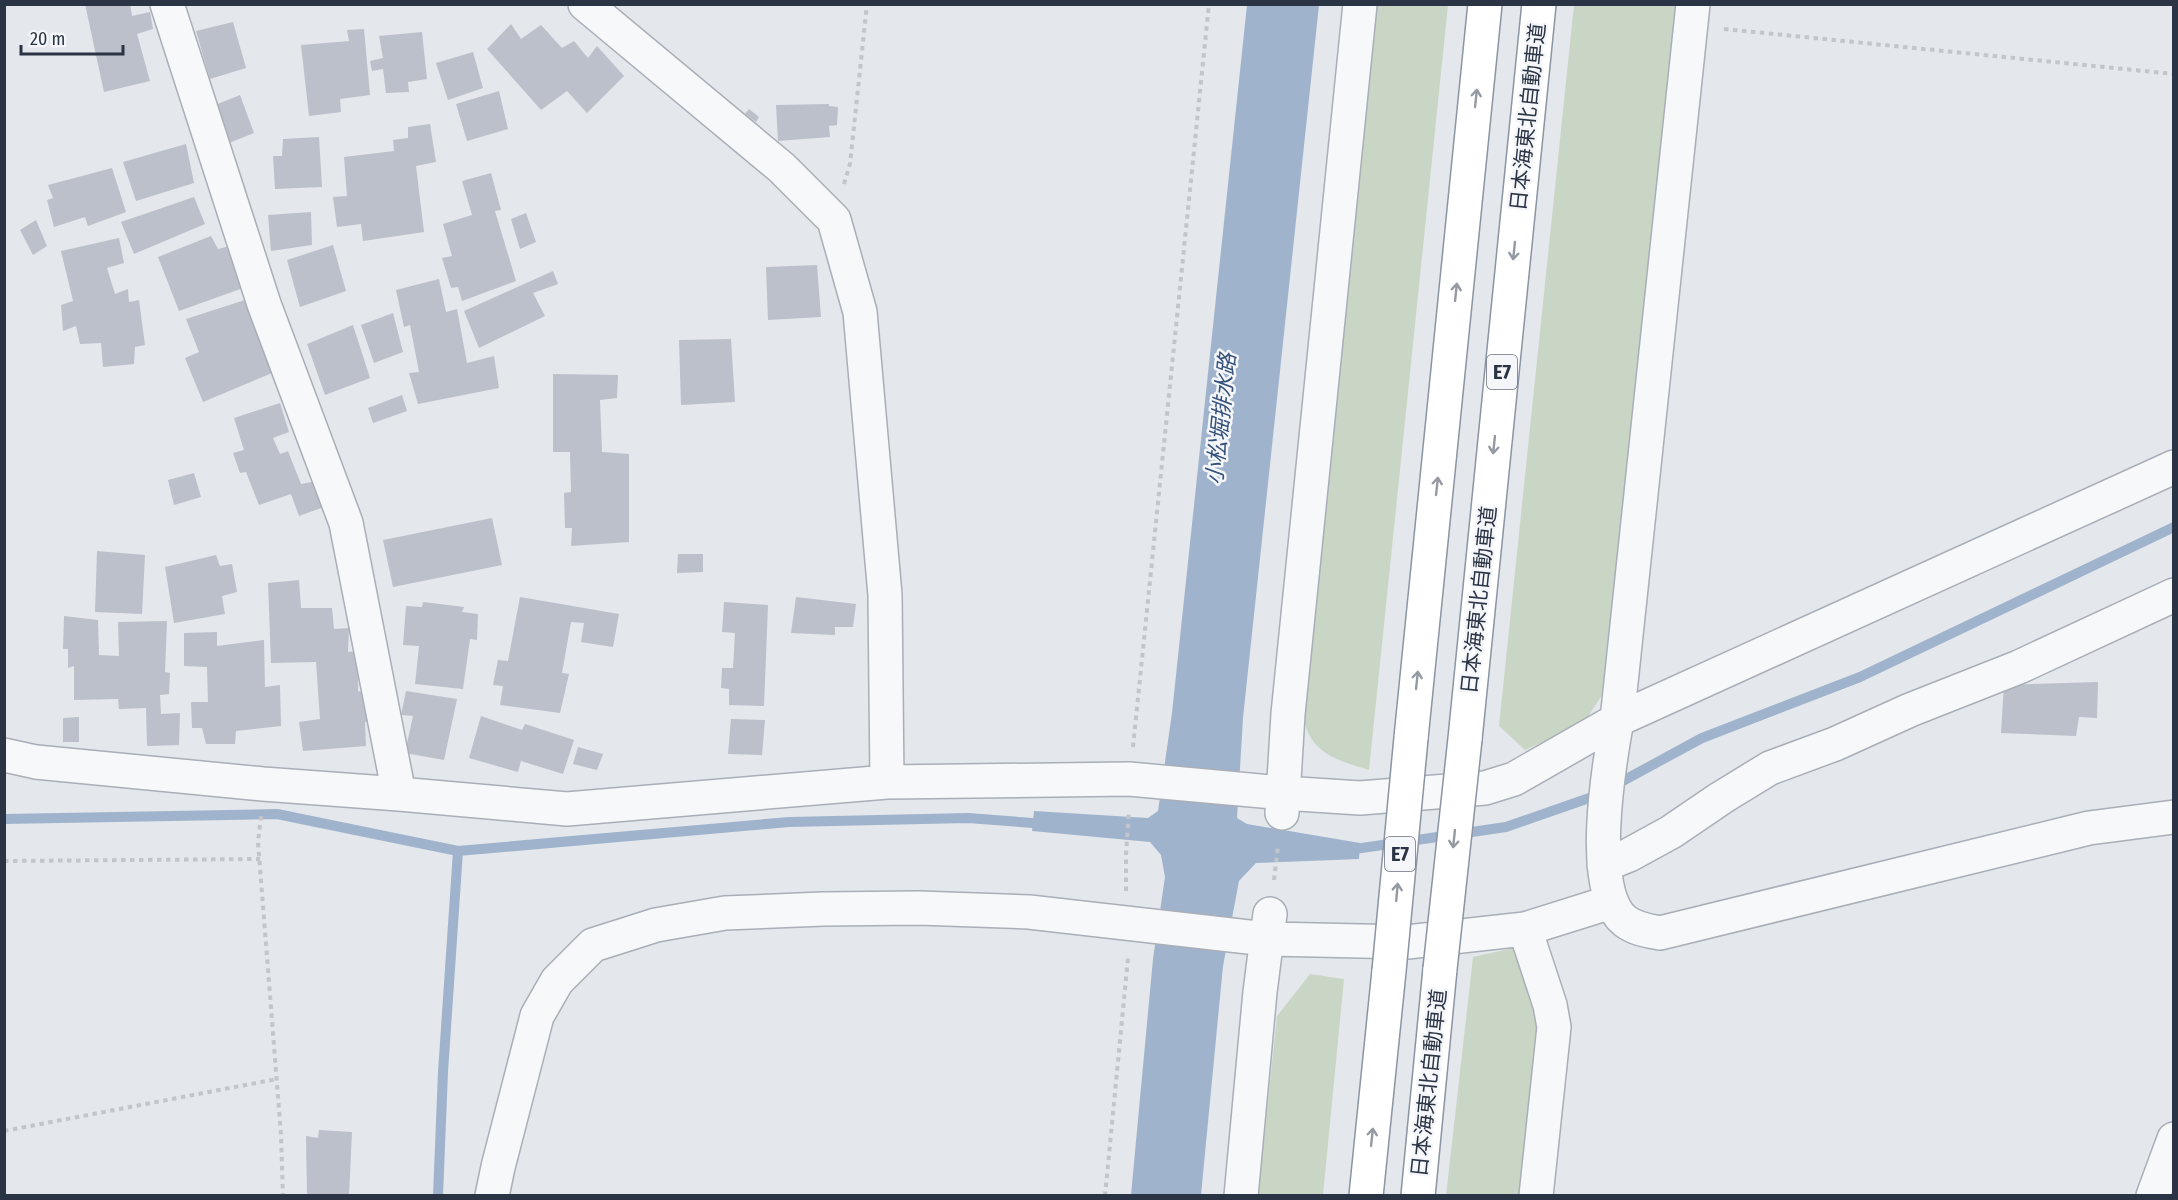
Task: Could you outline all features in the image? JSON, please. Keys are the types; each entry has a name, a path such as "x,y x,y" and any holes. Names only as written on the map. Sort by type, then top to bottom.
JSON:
{"highway":[{"name":"E7","path":"1366,1196 1485,4"},
{"name":"日本海東北自動車道","path":"1418,1196 1539,4"}],"street":[{"path":"167,4 264,304 346,523 399,794"},
{"path":"585,4 782,168 834,220 860,312 885,595 887,782"},
{"path":"1274,799 1289,702 1360,4"},
{"path":"1692,15 1603,855 1604,875 1611,902 1625,921 1645,930 1660,933 2089,828 2174,817"},
{"path":"4,755 36,762 262,784 567,809 887,782 1136,789 1274,799 1360,798 1485,788 1514,779 1614,735 2174,467"},
{"path":"1603,855 1629,855 1671,832 1770,768 1835,744 1910,710 2019,667 2174,595"},
{"path":"492,1196 537,1016 557,981 593,945 656,925 725,913 919,908 1029,912 1135,924 1260,930 1407,942 1525,929 1611,902"},
{"path":"1525,929 1550,1005 1554,1028 1536,1196"},
{"path":"1241,1196 1260,930"},
{"path":"2153,1196 2174,1139"}],"path":[{"path":"834,220 850,164 867,4"},
{"path":"1126,854 1136,789 1209,4"},
{"path":"1692,15 2174,74"},
{"path":"1260,930 1274,799"},
{"path":"258,842 277,1079 283,1196"},
{"path":"4,861 260,859"},
{"path":"1105,1196 1128,957 1135,924"},
{"path":"4,1131 277,1079"}],"green space":[{"path":"1373,5 1448,5 1369,770 1332,756 1316,745 1306,727 1301,694"},
{"path":"1574,5 1681,5 1611,681 1584,723 1525,750 1499,726"},
{"path":"1518,947 1550,1012 1537,1195 1446,1196 1473,957"},
{"path":"1310,974 1344,979 1323,1195 1258,1196 1277,1016"}],"water":[{"name":"小松堀排水路","path":"1247,5 1319,5 1243,718 1237,818 1247,824 1360,843 1359,859 1256,863 1239,881 1223,966 1201,1195 1131,1195 1153,959 1165,877 1161,855 1150,842 1032,831 1034,811 1148,818 1158,811 1172,713"}],"building":[{"path":"85,4 130,4 132,16 150,12 153,29 137,34 150,81 104,92"},
{"path":"233,22 246,68 210,79 196,31"},
{"path":"511,24 521,39 541,25 562,48 574,41 588,58 597,46 624,76 587,113 567,91 541,110 487,49"},
{"path":"364,29 370,95 340,99 341,112 309,116 301,45 349,41 347,30"},
{"path":"422,32 427,79 408,82 409,92 386,93 383,69 372,71 370,61 383,58 379,36"},
{"path":"473,52 483,88 448,100 436,63"},
{"path":"499,91 508,129 467,141 456,104"},
{"path":"240,95 254,133 229,143 215,105"},
{"path":"829,104 829,106 838,107 837,125 829,126 830,137 778,141 776,105"},
{"path":"749,109 759,117 756,122 745,114"},
{"path":"430,124 436,162 416,166 424,232 363,241 361,224 337,227 333,197 347,196 344,157 394,151 393,140 408,138 408,127"},
{"path":"319,137 322,187 275,189 273,156 282,156 283,139"},
{"path":"186,144 194,183 136,201 123,162"},
{"path":"112,168 126,212 88,226 85,217 54,227 47,200 53,198 48,185"},
{"path":"491,173 501,210 495,211 516,281 462,301 458,287 451,288 442,258 452,256 443,224 472,215 462,181"},
{"path":"194,197 205,224 134,254 121,222"},
{"path":"311,212 312,245 271,251 268,215"},
{"path":"526,213 536,242 520,249 511,219"},
{"path":"36,220 47,246 33,255 20,230"},
{"path":"211,236 218,249 230,246 246,287 179,311 158,257"},
{"path":"119,238 124,263 107,268 115,294 128,289 129,302 139,300 145,345 135,347 134,364 103,367 101,343 80,344 76,326 63,331 61,305 73,301 61,251"},
{"path":"333,245 346,291 300,307 287,260"},
{"path":"817,265 821,317 768,320 766,267"},
{"path":"553,271 558,284 533,293 545,316 479,348 464,311"},
{"path":"439,279 446,312 457,309 467,363 494,356 499,388 418,404 409,373 419,372 410,325 404,327 396,290"},
{"path":"251,298 268,339 260,342 272,373 203,402 185,358 199,352 186,319"},
{"path":"393,313 403,352 374,363 361,325"},
{"path":"353,325 370,378 325,395 307,344"},
{"path":"731,339 735,402 681,405 679,340"},
{"path":"553,374 618,375 617,398 600,400 602,452 629,454 629,542 571,546 572,528 565,528 564,493 571,492 570,452 553,452"},
{"path":"402,395 407,411 373,423 368,408"},
{"path":"280,403 289,432 273,438 280,454 288,451 301,484 317,481 324,507 299,516 291,494 259,505 246,472 240,473 233,453 244,450 234,418"},
{"path":"194,473 201,497 174,505 168,480"},
{"path":"492,518 502,565 393,587 383,540"},
{"path":"97,551 145,555 142,614 95,612"},
{"path":"678,554 703,554 703,572 677,573"},
{"path":"216,555 220,566 232,564 237,592 222,596 225,614 174,623 165,567"},
{"path":"299,580 301,608 332,608 334,629 349,628 348,652 359,651 358,691 370,694 372,721 365,722 366,746 303,751 299,722 320,719 316,662 271,663 268,583"},
{"path":"520,597 619,614 613,647 581,642 584,623 571,622 562,673 569,674 560,713 500,705 503,686 493,685 498,660 508,661"},
{"path":"796,597 856,604 853,627 835,627 835,635 791,633"},
{"path":"423,602 464,607 462,612 478,614 477,640 470,639 463,689 415,684 419,646 403,645 406,606 422,607"},
{"path":"724,602 768,605 764,706 729,705 729,689 721,688 722,668 733,668 735,633 722,632"},
{"path":"64,616 98,620 99,655 119,656 118,622 167,621 165,672 170,673 169,694 160,695 161,714 180,713 179,745 147,746 146,708 119,709 118,699 74,700 74,666 68,668 68,649 63,649"},
{"path":"217,632 217,646 264,640 265,687 280,685 281,726 236,731 235,744 206,744 202,728 192,728 191,702 208,702 207,667 184,666 184,633"},
{"path":"2098,682 2097,718 2079,717 2076,736 2001,733 2004,685"},
{"path":"406,691 457,699 444,760 405,753 413,716 401,715"},
{"path":"481,716 522,730 525,724 574,740 563,774 521,761 518,772 469,758"},
{"path":"79,717 79,742 63,742 63,718"},
{"path":"731,719 765,720 762,755 728,754"},
{"path":"578,747 603,754 597,770 573,764"},
{"path":"319,1130 352,1132 349,1196 307,1196 306,1136 318,1138"}],"waterway":[{"path":"1348,850 1506,827 1595,796 1702,738 1860,677 2174,527"},
{"path":"4,819 277,814 458,851 789,822 968,818 1046,824"},
{"path":"438,1196 443,1072 458,851"}]}
